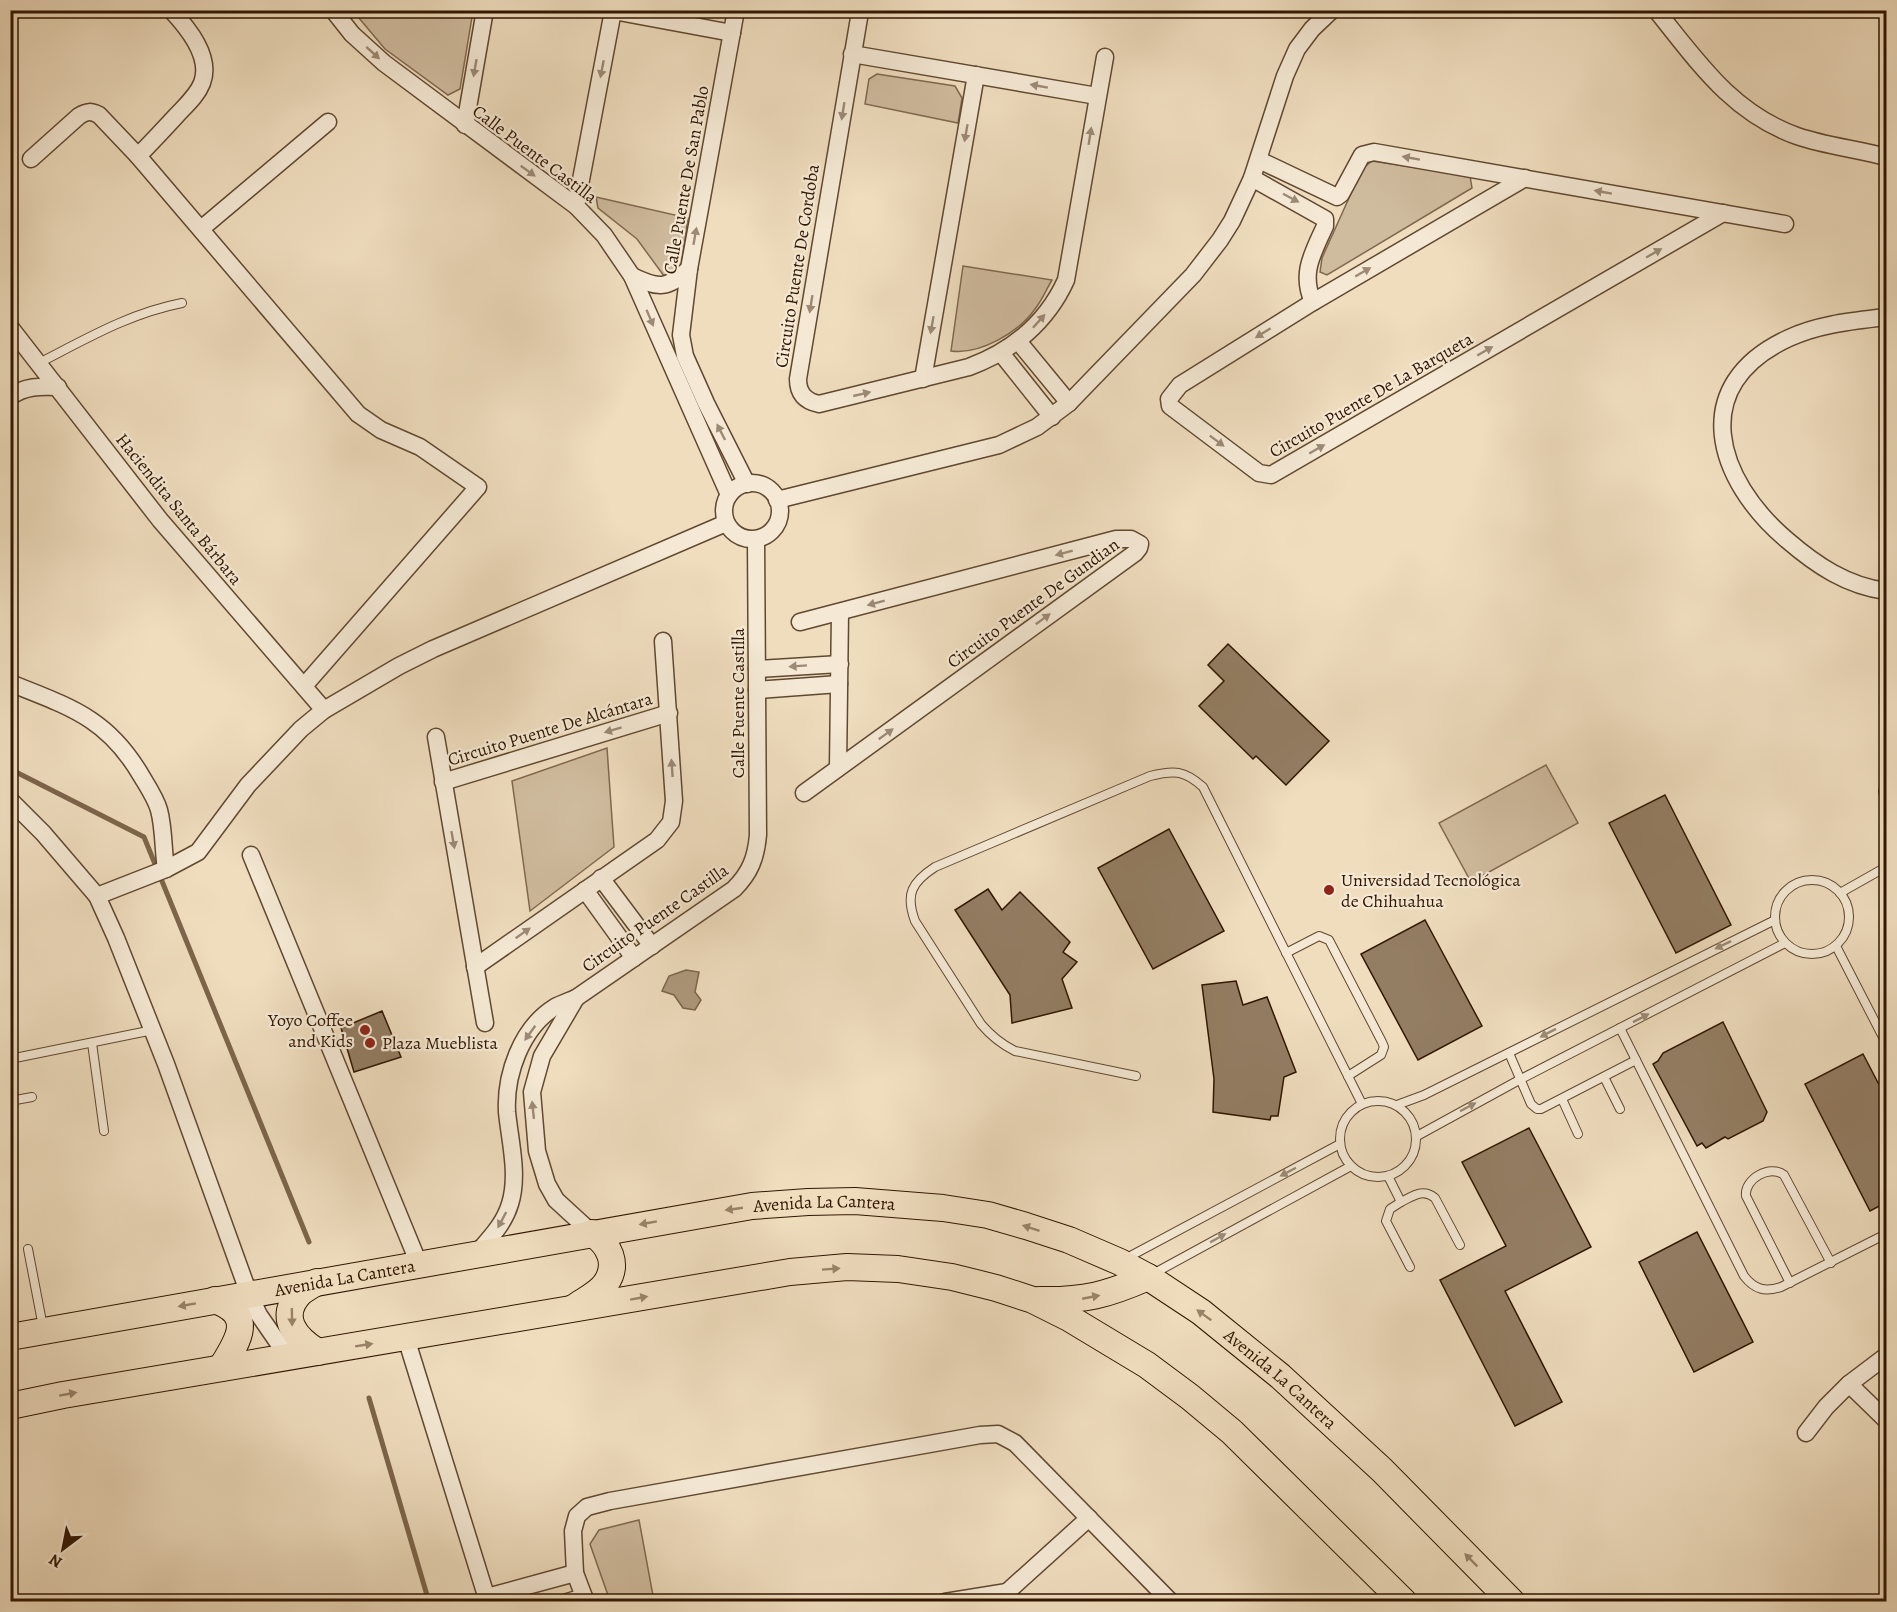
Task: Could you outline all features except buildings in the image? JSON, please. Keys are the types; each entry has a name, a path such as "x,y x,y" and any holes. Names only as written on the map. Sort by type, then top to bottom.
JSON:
{"main road":[{"name":"Avenida La Cantera","path":"10,1337 752,1206 808,1202 902,1204 988,1215 1069,1240 1120,1262 1148,1277 1201,1312 1280,1376 1382,1470 1512,1602"},
{"path":"570,1310 600,1290 607,1283 611,1272 610,1251 602,1240 592,1233"},
{"path":"10,1406 63,1395 790,1272 847,1268 898,1269 952,1277 1033,1300 1069,1318 1137,1359 1190,1397 1232,1432 1403,1601"},
{"path":"1033,1300 1088,1298 1113,1292 1148,1277"},
{"path":"317,1282 300,1293 292,1306 290,1320 293,1332 302,1342 318,1352"},
{"path":"215,1300 229,1305 238,1316 241,1329 237,1341 221,1368"}],"street":[{"path":"138,156 192,99 202,82 204,71 201,53 181,21 171,10"},
{"name":"Calle Puente Castilla","path":"333,10 352,34 384,63 576,206 604,235 632,276 698,407 747,484"},
{"path":"465,125 485,10"},
{"name":"Calle Puente De San Pablo","path":"681,335 689,269 736,10"},
{"path":"777,500 976,452 1020,436 1052,417 1069,403 1208,258 1232,221 1252,178 1285,76 1297,49 1312,29 1332,10"},
{"path":"1656,10 1719,87 1746,110 1771,125 1798,136 1887,157"},
{"path":"576,206 611,11 732,33"},
{"name":"Circuito Puente De Cordoba","path":"860,12 798,386 806,399 819,404 969,368 1001,353 1018,341 1043,317 1057,298 1066,280 1104,57"},
{"path":"852,54 1097,96"},
{"path":"923,379 976,75"},
{"path":"31,159 85,112 92,111 106,120 358,414 381,430 420,447 478,487 304,686"},
{"path":"201,229 328,122"},
{"path":"1259,160 1337,196 1341,194 1359,159 1367,152 1785,224"},
{"path":"1252,178 1325,219 1325,226 1308,268 1306,280 1312,302"},
{"name":"Circuito Puente De La Barqueta","path":"1524,178 1312,302 1180,385 1169,399 1170,406 1259,473 1265,475 1277,472 1723,213"},
{"path":"632,276 647,284 665,285 674,282 689,269"},
{"path":"1887,316 1808,330 1770,349 1738,378 1725,404 1722,420 1722,436 1726,455 1736,480 1767,523 1819,565 1840,577 1860,585 1887,591"},
{"name":"Haciendita Santa Bárbara","path":"10,327 160,520 324,710"},
{"name":"Calle Puente Castilla","path":"681,335 698,407 729,495"},
{"path":"1018,341 1069,403"},
{"path":"1001,353 1052,417"},
{"path":"10,397 29,388 58,387"},
{"path":"747,484 762,485 777,500 779,514 774,528 756,539 742,537 730,529 726,523 724,508 729,495 734,489 747,484"},
{"path":"97,896 166,869 198,852 248,785 301,729 324,710 433,649 726,523"},
{"name":"Calle Puente Castilla","path":"752,865 757,851 758,835 756,539"},
{"name":"Circuito Puente De Gundian","path":"800,622 1116,539 1131,539 1140,544 1140,548 1135,553 804,793"},
{"path":"838,768 840,612"},
{"name":"Circuito Puente De Alcántara","path":"476,967 657,840 671,822 674,801 663,641"},
{"path":"757,669 840,664"},
{"path":"10,683 86,715 122,747 159,809 166,869"},
{"path":"757,690 839,684"},
{"name":"Circuito Puente De Alcántara","path":"443,782 669,713"},
{"name":"Circuito Puente De Alcántara","path":"436,737 485,1023"},
{"path":"10,800 43,832 97,896 153,1030 249,1294 259,1315 288,1357"},
{"path":"251,855 419,1264"},
{"name":"Circuito Puente Castilla","path":"477,1254 499,1227 511,1202 513,1182 507,1111 508,1091 510,1074 526,1038 539,1021 554,1008 576,998 734,889 752,865"},
{"path":"601,878 652,946"},
{"path":"585,890 634,958"},
{"name":"Circuito Puente Castilla","path":"576,998 550,1040 535,1074 531,1092 537,1151 547,1184 556,1200 592,1233"},
{"path":"512,1155 537,1151"},
{"path":"406,1338 488,1599 575,1573"},
{"path":"1806,1432 1849,1384 1887,1356"},
{"path":"1849,1384 1887,1420"},
{"path":"567,1602 585,1599 575,1573 573,1531 577,1516 587,1507 610,1501 998,1434 1015,1443 1171,1602"},
{"path":"945,1602 1001,1597 1089,1518"}],"lane":[{"path":"39,363 126,319 182,303"},
{"path":"1136,1076 1016,1051 1002,1045 989,1035 915,921 910,907 910,894 915,883 935,867 1150,776 1170,771 1193,778 1203,787 1362,1104"},
{"path":"1887,782 1883,791 1887,806"},
{"path":"1840,893 1887,867"},
{"path":"1813,880 1833,887 1840,893 1849,915 1844,937 1836,946 1826,952 1804,954 1785,943 1778,932 1775,920 1779,900 1794,885 1813,880"},
{"path":"1397,1105 1424,1095 1775,920"},
{"path":"1286,953 1319,936 1329,940 1382,1042 1384,1047 1382,1055 1348,1076"},
{"path":"1417,1136 1521,1079 1785,943"},
{"path":"1836,946 1887,1043"},
{"path":"1620,1028 1750,1284 1760,1290 1770,1291 1887,1234"},
{"path":"10,1059 153,1030"},
{"path":"92,1043 104,1131"},
{"path":"1509,1053 1531,1104 1537,1109 1544,1108 1636,1060"},
{"path":"1604,1077 1620,1109"},
{"path":"10,1101 32,1097"},
{"path":"1562,1099 1578,1134"},
{"path":"1373,1100 1397,1105 1407,1113 1417,1136 1410,1161 1400,1171 1388,1176 1375,1177 1362,1174 1351,1166 1340,1144 1340,1132 1344,1120 1362,1104 1373,1100"},
{"path":"1120,1262 1340,1144"},
{"path":"1148,1277 1351,1166"},
{"path":"1790,1283 1746,1196 1745,1189 1751,1180 1771,1171 1784,1175 1831,1263"},
{"path":"1388,1176 1401,1202"},
{"path":"1410,1267 1386,1221 1390,1209 1421,1192 1431,1194 1436,1198 1461,1245"},
{"path":"28,1249 44,1330"}],"shaded area":[{"path":"353,11 473,11 460,89 448,95 385,49"},
{"path":"877,74 955,86 962,98 958,123 865,104 869,79"},
{"path":"1372,161 1470,176 1472,188 1327,275 1320,272 1322,258 1362,169"},
{"path":"596,197 688,218 681,267 664,276 637,239 598,208"},
{"path":"963,266 1052,280 1035,309 1019,326 986,346 951,351"},
{"path":"607,748 614,847 530,911 512,781"},
{"path":"1546,765 1578,823 1471,882 1439,823"},
{"path":"686,970 699,972 695,992 701,1000 695,1010 683,1008 674,995 662,991 669,976"},
{"path":"639,1520 654,1601 610,1601 590,1544 599,1530"}],"waterway":[{"path":"10,769 144,837 309,1242"},
{"path":"369,1398 429,1602"}],"place":[{"name":"Universidad Tecnológica de Chihuahua","path":"1329,890"},
{"name":"Yoyo Coffee and Kids","path":"365,1030"},
{"name":"Plaza Mueblista","path":"370,1043"}]}
